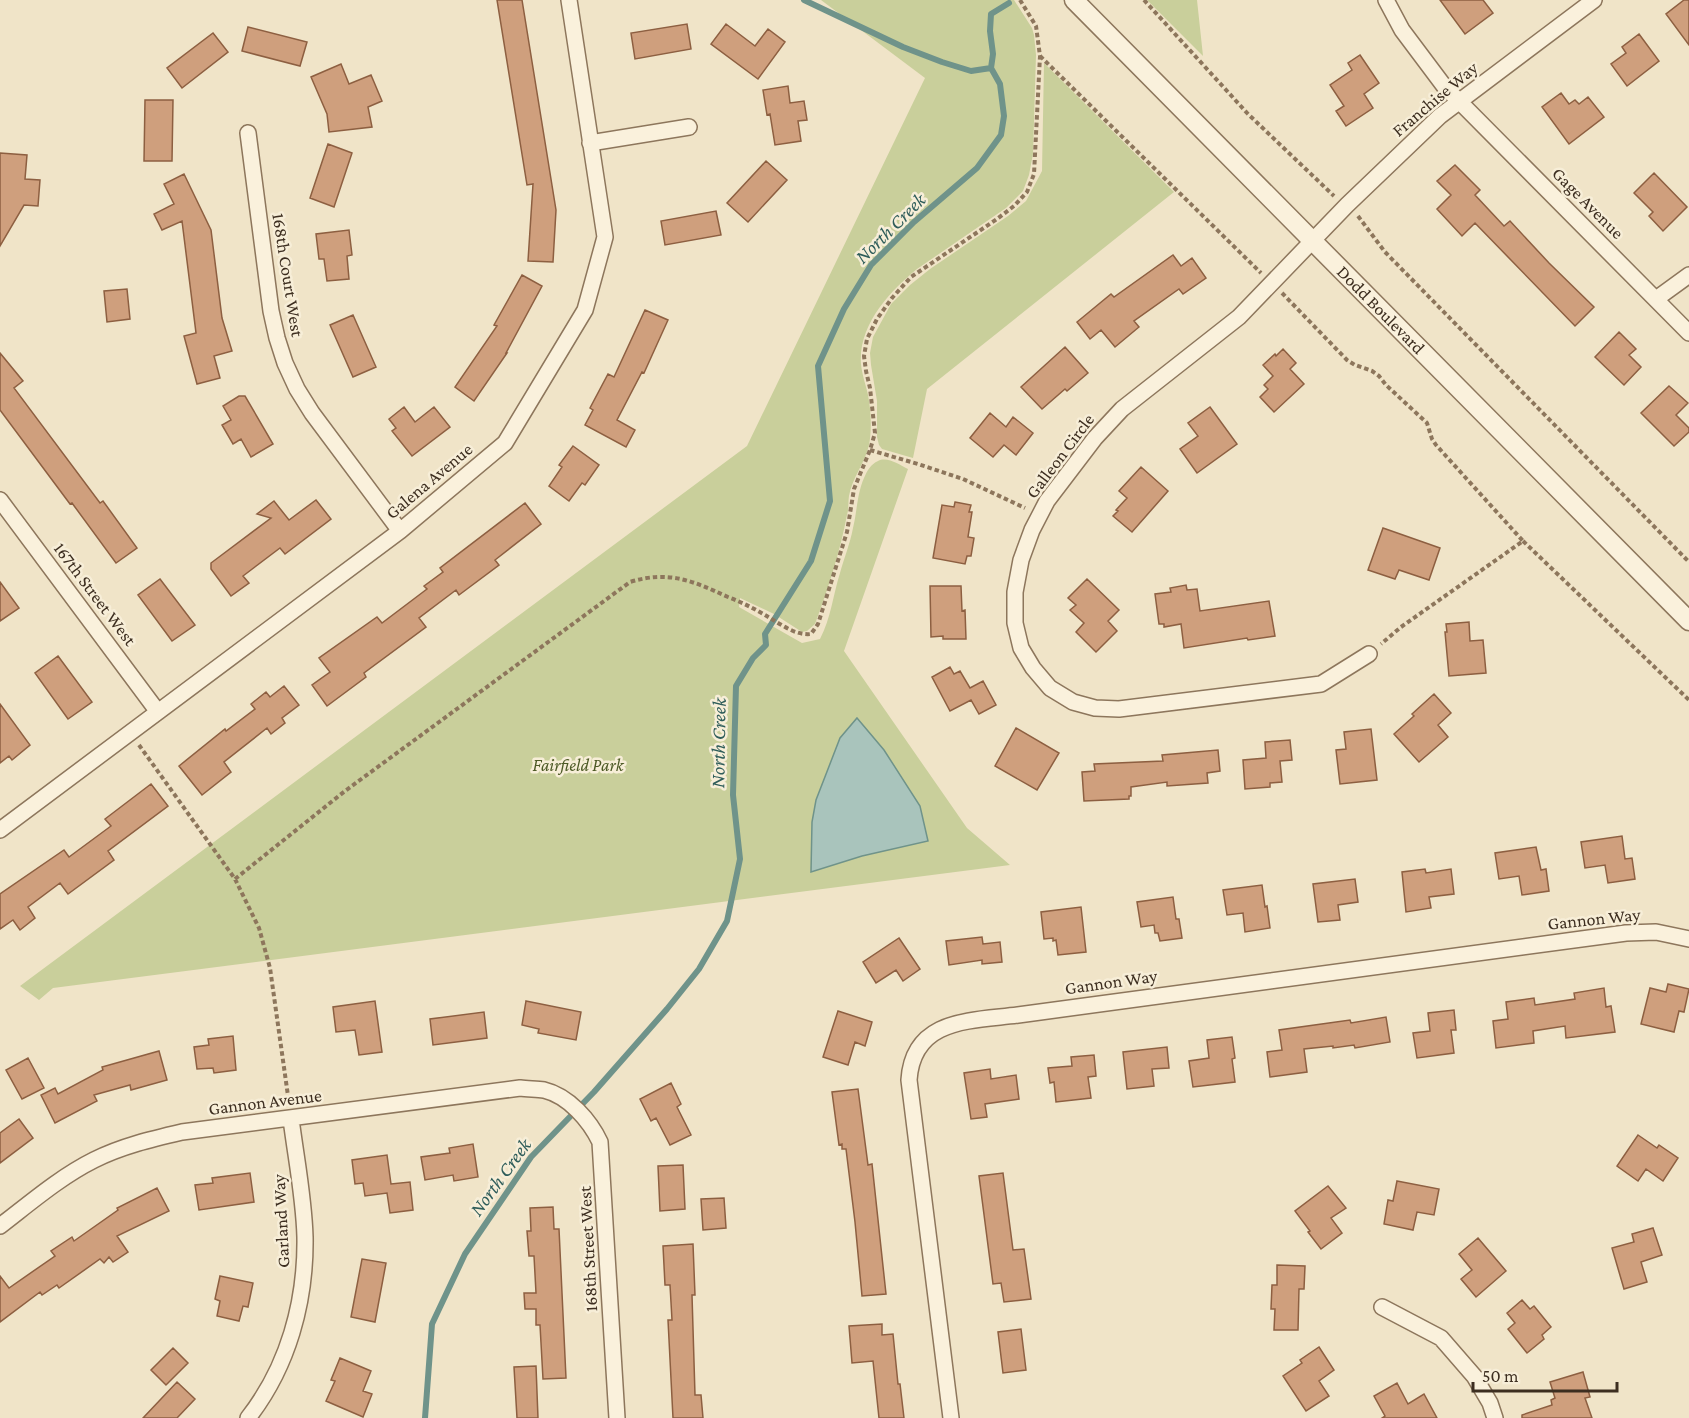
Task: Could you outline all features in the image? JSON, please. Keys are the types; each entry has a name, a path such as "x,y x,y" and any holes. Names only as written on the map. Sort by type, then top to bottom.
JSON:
{"street":[{"name":"Galena Avenue","path":"0,830 400,531 505,443 585,310 605,237 569,0"},
{"name":"Dodd Boulevard","path":"1074,0 1689,621"},
{"name":"Gage Avenue","path":"1386,0 1402,30 1459,101 1689,333"},
{"name":"Franchise Way","path":"1312,242 1347,205 1440,116 1594,0"},
{"path":"590,143 689,127"},
{"name":"168th Court West","path":"248,133 271,311 285,363 312,413 400,531"},
{"name":"Galleon Circle","path":"1312,242 1239,317 1122,408 1095,438 1047,501 1032,530 1021,560 1015,592 1015,623 1021,648 1050,688 1073,702 1095,708 1119,709 1321,684 1369,654"},
{"path":"1656,299 1689,275"},
{"name":"167th Street West","path":"0,500 158,712"},
{"name":"Gannon Way","path":"951,1418 909,1080 910,1065 916,1052 925,1039 937,1031 951,1024 1007,1016 1626,933 1656,933 1689,939"},
{"name":"Gannon Avenue","path":"0,1226 71,1173 95,1160 151,1139 182,1132 520,1088 545,1090 557,1095"},
{"name":"168th Street West","path":"557,1095 592,1126 600,1142 617,1418"},
{"name":"Garland Way","path":"248,1418 273,1380 291,1339 300,1302 304,1266 304,1214 291,1119"},
{"path":"1382,1307 1442,1338 1474,1376 1490,1403 1495,1418"}],"path":[{"path":"235,879 345,791 630,582 647,577 669,577 693,581 756,609 794,632 803,635 811,634 818,624 847,531 854,489 875,433 872,396 864,356 867,339 876,319 911,277 997,219 1027,192 1034,174 1040,56 1036,26 1020,0"},
{"path":"1144,0 1248,114 1333,196 1347,205 1385,252 1689,562"},
{"path":"1040,56 1272,283 1347,360 1379,376 1428,423 1436,445 1523,541 1689,699"},
{"path":"870,450 963,479 1040,515"},
{"path":"1369,654 1401,627 1523,541"},
{"path":"130,733 235,879 259,928 270,968 291,1119"}],"green space":[{"name":"Fairfield Park","path":"821,0 1014,0 1032,28 1036,55 1033,154 1029,175 1023,191 1006,208 917,269 887,298 870,323 861,350 862,372 870,407 869,445 851,489 841,543 815,624 802,632 774,614 740,598 739,607 802,643 820,639 852,534 860,490 866,473 873,464 882,460 908,469 844,651 967,828 1010,865 53,988 39,1000 20,986 747,446 925,78","holes":["816,800 862,856 811,871 812,823"]},
{"path":"1147,0 1197,0 1203,56"},
{"path":"1044,63 1174,192 927,389 913,458 882,449 877,437 877,401 870,353 873,337 891,304 910,285 1026,201 1042,171"}],"water":[{"path":"857,718 884,750 920,806 928,841 862,856 811,872 812,822 816,800 840,738"}],"building":[{"path":"497,0 522,0 556,210 553,262 528,261 533,184 527,185"},
{"path":"1440,0 1483,0 1493,13 1465,34"},
{"path":"1684,0 1689,0 1689,45 1666,14"},
{"path":"687,24 691,49 635,59 631,33"},
{"path":"726,24 755,46 768,29 785,42 758,79 711,44"},
{"path":"248,27 307,42 300,66 242,51"},
{"path":"213,33 228,52 182,88 167,68"},
{"path":"1639,34 1659,61 1627,86 1611,64 1626,53 1622,47"},
{"path":"1360,55 1379,83 1364,94 1373,108 1346,126 1336,111 1344,106 1330,85 1352,70 1348,63"},
{"path":"341,64 349,84 371,75 382,101 368,107 372,127 329,132 327,114 311,77"},
{"path":"788,86 790,103 804,101 807,120 798,121 801,141 775,145 763,90"},
{"path":"1561,93 1569,104 1575,100 1579,104 1588,97 1604,117 1569,144 1542,107"},
{"path":"145,100 173,100 172,161 144,161"},
{"path":"328,144 352,153 334,207 310,198"},
{"path":"0,153 27,155 25,179 40,180 38,206 24,205 0,246"},
{"path":"766,161 787,180 748,222 727,203"},
{"path":"1455,165 1480,190 1475,195 1504,226 1510,221 1594,307 1575,326 1475,223 1462,236 1437,209 1451,195 1437,181"},
{"path":"1654,173 1687,207 1663,231 1649,216 1653,212 1634,193"},
{"path":"184,174 211,230 222,318 232,351 214,356 220,378 197,384 184,336 196,333 182,221 162,230 154,214 174,204 164,184"},
{"path":"716,211 721,235 665,245 661,221"},
{"path":"349,230 352,255 347,256 349,279 327,281 324,259 319,259 316,234"},
{"path":"1173,255 1181,266 1192,258 1206,278 1183,294 1179,289 1134,321 1139,327 1115,347 1101,330 1090,339 1077,322 1111,294 1114,297"},
{"path":"522,275 542,286 507,353 474,401 455,387 497,326 494,325"},
{"path":"127,289 130,319 107,322 104,291"},
{"path":"645,310 668,320 644,373 642,372 617,420 635,430 626,447 585,425 593,410 590,408 608,374 614,377"},
{"path":"353,315 376,367 353,377 330,325"},
{"path":"1619,332 1636,349 1629,355 1641,367 1624,385 1595,357"},
{"path":"1065,347 1088,373 1042,409 1021,387"},
{"path":"1283,349 1296,363 1290,369 1304,384 1274,412 1260,397 1268,389 1264,385 1273,376 1263,365"},
{"path":"0,353 23,381 14,388 100,503 103,501 137,548 116,563 0,410"},
{"path":"1669,386 1688,403 1676,415 1689,428 1689,432 1674,446 1641,413"},
{"path":"239,396 245,396 273,444 251,457 241,439 233,444 222,425 231,420 223,406"},
{"path":"404,407 415,422 434,407 450,427 412,456 392,431 396,428 389,419"},
{"path":"1210,407 1237,444 1197,473 1180,449 1198,436 1188,423"},
{"path":"990,413 1006,427 1013,417 1033,433 1016,455 1004,445 993,457 970,438"},
{"path":"573,446 599,465 585,485 582,483 569,501 549,486 562,467 559,465"},
{"path":"1141,467 1168,491 1132,532 1113,516 1127,498 1119,491"},
{"path":"316,500 331,519 285,554 280,548 243,576 249,583 231,596 211,569 211,563 271,518 257,514 274,501 289,520"},
{"path":"955,502 971,505 968,537 974,538 971,556 967,556 965,564 933,558 942,505 954,507"},
{"path":"525,503 541,524 495,560 499,565 459,595 456,590 419,618 426,627 364,673 366,677 327,706 312,685 330,672 319,658 377,617 382,623 427,589 424,586 443,572 440,568"},
{"path":"1383,528 1440,548 1429,580 1399,570 1395,579 1368,570"},
{"path":"160,579 195,625 172,641 138,595"},
{"path":"1087,579 1119,610 1108,621 1117,631 1096,652 1076,632 1084,623 1070,610 1076,605 1068,598"},
{"path":"0,582 19,608 0,621"},
{"path":"1186,585 1187,590 1197,589 1200,611 1269,601 1275,636 1184,648 1181,624 1164,627 1164,624 1159,624 1155,594 1171,592 1170,588"},
{"path":"930,586 961,586 966,639 931,637"},
{"path":"1469,622 1470,641 1483,640 1486,673 1449,676 1446,624"},
{"path":"58,656 92,702 68,719 35,673"},
{"path":"950,667 954,674 960,671 970,688 983,681 996,705 979,714 971,700 950,711 932,677"},
{"path":"284,686 299,705 282,718 285,723 271,734 267,728 224,762 231,772 202,795 179,766 225,729 226,731 255,709 251,704 266,692 270,697"},
{"path":"1434,694 1451,713 1438,725 1448,737 1419,762 1394,734"},
{"path":"0,704 30,745 12,760 9,756 0,763"},
{"path":"1016,728 1059,753 1037,790 995,766"},
{"path":"1371,729 1377,780 1340,784 1336,750 1346,749 1344,732"},
{"path":"1290,740 1292,760 1280,761 1282,782 1270,783 1270,787 1245,789 1243,760 1266,758 1265,742"},
{"path":"1218,750 1220,771 1207,773 1208,783 1167,786 1167,782 1131,787 1129,799 1084,801 1082,772 1095,771 1094,764 1163,761 1162,755"},
{"path":"151,784 168,806 108,851 114,860 68,894 60,883 28,907 35,918 20,930 13,920 0,929 0,894 64,850 69,857 111,826 105,819"},
{"path":"1622,836 1625,859 1632,858 1635,879 1608,883 1605,865 1585,868 1581,842"},
{"path":"1536,847 1541,870 1546,869 1549,891 1522,895 1519,876 1499,879 1495,853"},
{"path":"1425,869 1426,873 1451,869 1454,894 1429,897 1431,908 1406,912 1402,872"},
{"path":"1355,879 1358,902 1338,905 1340,920 1318,922 1313,884"},
{"path":"1262,885 1270,928 1245,932 1243,913 1227,915 1223,890"},
{"path":"1173,897 1182,938 1160,941 1158,933 1155,933 1154,925 1141,927 1137,902"},
{"path":"1081,907 1086,952 1058,955 1056,940 1044,939 1041,912"},
{"path":"982,937 983,944 1000,942 1002,962 982,964 982,960 949,965 946,941"},
{"path":"899,938 920,969 903,981 896,970 876,983 863,962"},
{"path":"1668,984 1689,989 1684,1012 1679,1011 1674,1032 1641,1024 1650,988 1666,992"},
{"path":"1604,988 1606,1007 1611,1006 1615,1032 1566,1038 1565,1026 1533,1031 1534,1043 1496,1048 1493,1021 1508,1019 1506,1002 1534,998 1535,1005 1575,999 1574,993"},
{"path":"375,1001 382,1052 359,1055 355,1030 336,1032 333,1007"},
{"path":"526,1001 581,1012 576,1040 538,1033 539,1029 522,1025"},
{"path":"1454,1010 1456,1030 1451,1030 1454,1053 1417,1058 1413,1033 1430,1031 1428,1013"},
{"path":"838,1011 872,1022 865,1046 855,1042 848,1065 823,1057"},
{"path":"484,1012 487,1038 433,1045 430,1019"},
{"path":"1386,1017 1390,1042 1355,1048 1354,1045 1304,1049 1307,1072 1270,1077 1267,1052 1282,1050 1279,1030"},
{"path":"233,1036 236,1070 214,1073 213,1068 197,1069 194,1047 209,1045 208,1039"},
{"path":"1232,1037 1235,1082 1193,1087 1189,1061 1209,1058 1207,1040"},
{"path":"1167,1047 1169,1068 1152,1069 1154,1086 1127,1089 1123,1052"},
{"path":"159,1051 167,1080 131,1090 130,1085 94,1095 97,1101 55,1123 41,1095 55,1088 58,1094 103,1070 102,1067"},
{"path":"1094,1055 1096,1076 1088,1077 1091,1098 1056,1102 1054,1082 1050,1083 1048,1068 1072,1066 1071,1057"},
{"path":"28,1058 44,1088 22,1099 6,1070"},
{"path":"990,1069 991,1079 1016,1075 1019,1099 985,1104 987,1117 971,1119 964,1073"},
{"path":"671,1083 681,1104 677,1107 691,1135 670,1145 656,1118 651,1121 640,1099"},
{"path":"858,1089 868,1165 872,1164 886,1294 862,1296 846,1149 842,1149 842,1144 839,1145 832,1092"},
{"path":"19,1119 33,1138 0,1163 0,1133"},
{"path":"1638,1135 1678,1158 1663,1181 1646,1169 1638,1181 1617,1166"},
{"path":"473,1144 478,1177 454,1181 453,1175 425,1180 421,1157 450,1153 449,1148"},
{"path":"387,1155 391,1184 410,1182 413,1210 390,1213 387,1193 365,1196 363,1183 355,1184 352,1160"},
{"path":"683,1165 685,1209 660,1211 658,1166"},
{"path":"250,1173 254,1202 199,1210 195,1185 213,1183 212,1178"},
{"path":"1003,1173 1013,1250 1024,1249 1031,1299 1004,1302 1001,1283 993,1284 979,1176"},
{"path":"1397,1181 1439,1189 1434,1215 1417,1212 1413,1230 1384,1224 1388,1200 1393,1201"},
{"path":"1328,1186 1346,1208 1331,1218 1342,1233 1321,1249 1295,1211"},
{"path":"157,1188 169,1211 117,1236 128,1252 113,1262 109,1257 104,1263 100,1259 59,1288 57,1285 42,1295 40,1292 0,1322 0,1276 9,1288 55,1256 51,1251 72,1237 74,1241 118,1210 117,1208"},
{"path":"724,1198 726,1228 703,1230 701,1199"},
{"path":"553,1207 554,1229 559,1229 566,1378 543,1379 540,1325 536,1325 536,1309 525,1309 524,1293 536,1293 534,1256 529,1256 527,1231 531,1231 530,1208"},
{"path":"1653,1228 1662,1255 1641,1262 1647,1282 1624,1289 1612,1248 1634,1242 1632,1234"},
{"path":"1478,1238 1506,1271 1476,1297 1461,1279 1472,1270 1459,1254"},
{"path":"693,1244 695,1395 701,1395 703,1418 673,1418 668,1320 672,1320 670,1285 665,1285 663,1246"},
{"path":"362,1259 386,1263 375,1322 351,1317"},
{"path":"1277,1265 1305,1266 1304,1289 1299,1289 1298,1330 1274,1330 1275,1309 1271,1309 1272,1285 1277,1285"},
{"path":"220,1276 253,1283 248,1307 243,1306 239,1321 217,1316 220,1301 215,1299"},
{"path":"1522,1300 1530,1309 1534,1306 1551,1327 1542,1335 1544,1339 1527,1353 1508,1329 1515,1323 1507,1313"},
{"path":"882,1324 882,1335 893,1334 904,1418 879,1418 873,1361 852,1363 849,1326"},
{"path":"1021,1329 1026,1370 1003,1373 998,1332"},
{"path":"1319,1347 1334,1370 1319,1381 1329,1396 1306,1411 1283,1376"},
{"path":"173,1348 188,1363 166,1385 151,1370"},
{"path":"340,1358 371,1371 363,1391 372,1394 363,1417 326,1401 335,1381 331,1380"},
{"path":"536,1366 538,1418 517,1418 514,1367"},
{"path":"1583,1372 1590,1397 1585,1398 1592,1418 1522,1418 1522,1415 1552,1405 1551,1400 1555,1398 1550,1382"},
{"path":"177,1382 195,1399 177,1418 143,1418"},
{"path":"1397,1383 1408,1404 1424,1394 1437,1418 1382,1418 1385,1416 1374,1396"}],"waterway":[{"path":"804,0 903,47 942,62 971,71 991,68"},
{"name":"North Creek","path":"425,1418 432,1324 465,1254 531,1157 594,1092 667,1009 699,969 727,921 740,859 733,795 736,686 753,658 766,645 765,634 811,561 830,501 818,366 844,309 871,265 914,222 977,168 1001,135 1004,116 1000,84 991,68 993,54 990,31 991,14 1009,3"}]}
